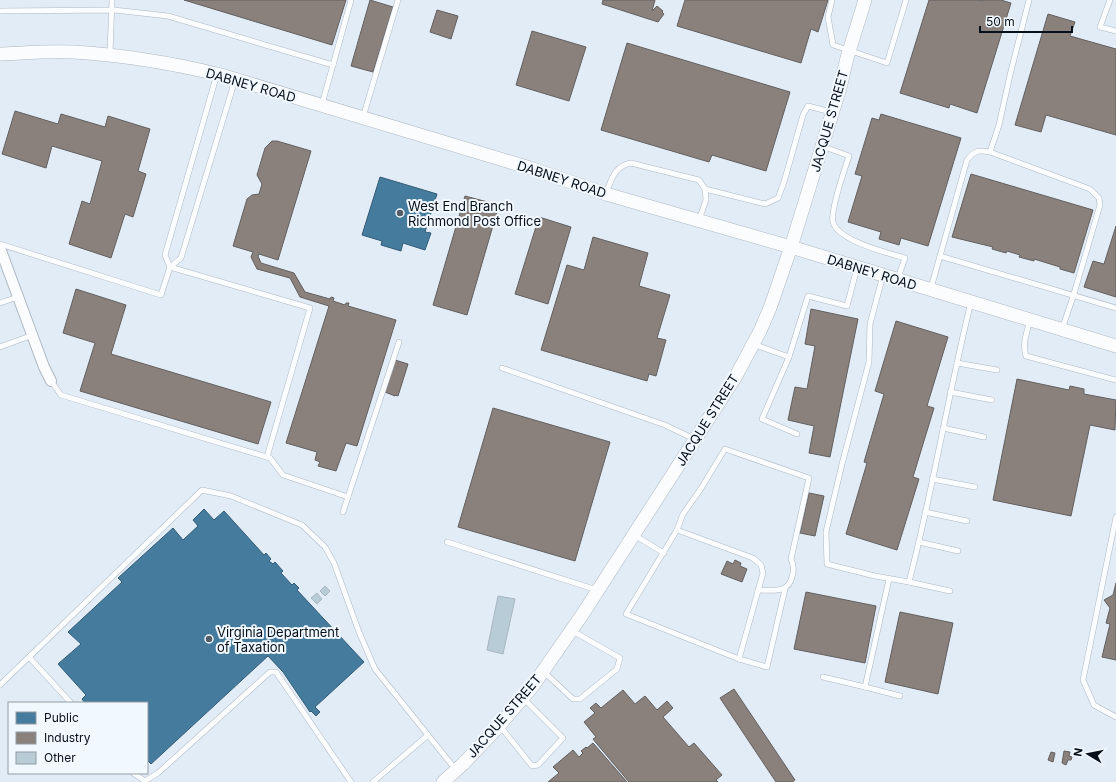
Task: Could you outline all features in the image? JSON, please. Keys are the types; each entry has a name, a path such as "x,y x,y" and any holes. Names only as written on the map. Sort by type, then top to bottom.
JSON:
{"street":[{"name":"JACQUE STREET","path":"442,782 500,726 543,672 732,382 770,308 791,247 865,0"},
{"name":"DABNEY ROAD","path":"0,54 72,52 110,55 154,61 217,74 530,168 606,194 791,247 1116,346"},
{"path":"0,248 51,381"}],"lane":[{"path":"110,55 112,0"},
{"path":"322,106 351,0"},
{"path":"363,118 398,0"},
{"path":"832,0 828,17 832,45 887,63 906,0"},
{"path":"990,152 999,125 1010,75 1030,0"},
{"path":"1110,0 1100,27 1116,32"},
{"path":"0,11 112,10 168,16 333,65"},
{"path":"170,267 165,255 217,74"},
{"path":"0,244 161,295 170,267 181,258 235,80"},
{"path":"606,194 615,172 623,164 631,163 699,180 706,188 766,204 778,198 803,115 808,106 832,112"},
{"path":"822,146 849,156 835,201 832,221 837,230 851,240 905,258 898,279"},
{"path":"930,289 967,160 972,153 981,150 990,152 1090,189 1099,198 1100,205 1074,295 1062,330"},
{"path":"700,220 706,200 706,188"},
{"path":"940,256 1116,308"},
{"path":"170,267 310,308 268,457"},
{"path":"796,434 762,419 789,357 808,296 847,306 857,267"},
{"path":"883,275 870,324 869,362 826,532 827,564 889,579 950,591"},
{"path":"0,304 18,297"},
{"path":"909,582 926,512 956,363 971,302"},
{"path":"1030,320 1024,340 1026,356 1116,380"},
{"path":"0,346 33,335"},
{"path":"343,512 399,342"},
{"path":"752,344 789,357"},
{"path":"956,363 996,370"},
{"path":"502,368 665,425 695,439"},
{"path":"51,381 61,395 268,457 283,475 348,497"},
{"path":"950,392 992,400"},
{"path":"943,428 984,437"},
{"path":"758,590 785,589 791,585 794,569 791,559 809,478 725,449 700,490 685,511 677,530 664,553 626,614 739,659 767,668 785,589"},
{"path":"932,479 975,488"},
{"path":"0,685 202,490 231,496 302,525 325,547 334,563 358,632 375,669 456,770"},
{"path":"926,512 967,521"},
{"path":"1116,517 1083,680 1094,705 1116,717"},
{"path":"677,530 753,558 761,565 763,573 739,659"},
{"path":"633,534 664,553"},
{"path":"447,542 597,590"},
{"path":"919,542 958,551"},
{"path":"865,687 889,579"},
{"path":"543,672 573,699 580,699 617,669 620,658 571,630"},
{"path":"29,657 70,702"},
{"path":"134,774 145,781 158,773 270,672 276,672 351,782"},
{"path":"823,677 900,696"},
{"path":"500,726 532,766 538,765 563,738 523,698"},
{"path":"373,782 428,735"}],"building: Public":[{"name":"West End Branch Richmond Post Office","path":"380,177 437,194 425,232 431,233 425,250 403,243 401,251 381,245 382,241 362,235"},
{"name":"Virginia Department of Taxation","path":"204,509 214,520 224,511 264,555 266,553 271,559 269,561 273,564 275,562 283,571 281,573 292,585 294,583 299,588 297,590 364,662 315,707 320,712 316,716 311,711 310,712 283,672 268,656 151,764 148,761 148,702 84,702 82,699 86,695 58,664 81,644 68,632 122,582 118,578 173,528 183,540 198,526 193,520"}],"building: Industry":[{"path":"184,0 346,0 332,45"},
{"path":"370,0 393,7 373,72 351,66"},
{"path":"603,0 655,0 652,11 657,6 663,11 662,12 664,14 658,22 602,4"},
{"path":"685,0 828,0 818,32 811,29 801,63 677,26"},
{"path":"929,0 1001,0 1011,3 977,113 950,104 949,108 900,93"},
{"path":"437,10 458,16 451,39 430,32"},
{"path":"1048,14 1075,22 1070,36 1116,49 1116,135 1046,115 1041,132 1015,125"},
{"path":"532,31 586,47 569,101 516,85"},
{"path":"627,43 790,92 766,171 712,155 709,162 601,130"},
{"path":"15,111 58,124 61,114 105,127 108,116 150,129 138,171 146,174 133,217 125,214 111,258 69,244 82,201 90,204 102,161 52,146 46,168 2,154"},
{"path":"881,114 961,138 928,246 901,238 899,245 879,239 881,232 848,222 862,176 855,174 872,118 879,120"},
{"path":"272,141 277,141 311,151 278,260 259,254 258,256 261,263 294,273 305,292 330,299 331,297 334,298 333,301 345,305 346,303 349,303 348,306 396,320 357,446 346,443 336,471 318,466 320,462 315,460 317,452 286,443 329,306 300,297 290,278 257,269 251,257 253,252 233,246 247,199 252,195 259,194 262,184 257,175 265,148"},
{"path":"971,174 1093,210 1074,273 1034,259 1034,261 1019,257 1020,255 1007,251 1006,253 992,249 993,247 952,237"},
{"path":"465,196 499,205 467,315 433,305"},
{"path":"539,217 571,227 548,304 515,294"},
{"path":"1116,226 1116,297 1084,287 1093,261 1104,264"},
{"path":"593,237 648,253 639,286 670,295 657,338 666,340 656,376 649,374 647,381 541,350 567,265 584,270"},
{"path":"76,289 126,305 111,354 271,402 258,444 80,391 95,343 63,333"},
{"path":"811,309 858,319 830,457 809,453 814,426 788,420 795,387 807,389 815,346 805,344"},
{"path":"896,321 948,337 927,406 934,408 913,477 919,479 897,550 846,534 867,463 864,462 884,394 875,391"},
{"path":"395,360 408,364 398,396 385,392"},
{"path":"1017,379 1069,390 1070,386 1084,389 1084,394 1116,400 1115,430 1090,425 1071,516 993,500"},
{"path":"493,408 610,442 575,561 458,527"},
{"path":"809,493 824,496 815,536 800,533"},
{"path":"735,560 741,563 740,566 747,569 742,582 721,574 727,561 733,564"},
{"path":"1116,583 1116,660 1102,657 1110,624 1106,623 1110,608 1104,600 1113,595"},
{"path":"806,592 876,606 865,663 794,649"},
{"path":"900,612 953,623 938,694 885,682"},
{"path":"734,689 795,780 792,782 776,782 720,698"},
{"path":"623,690 635,704 645,696 657,710 667,701 673,708 663,717 689,747 694,743 722,775 716,780 718,782 629,782 593,739 596,737 584,722 595,713 590,708 596,703 601,708"},
{"path":"593,743 627,782 548,782 559,773 553,767 573,750 579,757 583,753 581,751"},
{"path":"1064,751 1070,752 1069,756 1072,757 1071,760 1068,760 1066,765 1062,763"},
{"path":"1051,752 1055,753 1053,762 1048,760"}],"building: Other":[{"path":"325,586 330,591 325,596 320,591"},
{"path":"317,593 322,599 317,604 311,598"},
{"path":"498,596 515,599 503,654 487,650"}],"place":[{"name":"West End Branch Richmond Post Office","path":"400,213"},
{"name":"Virginia Department of Taxation","path":"209,639"}]}
